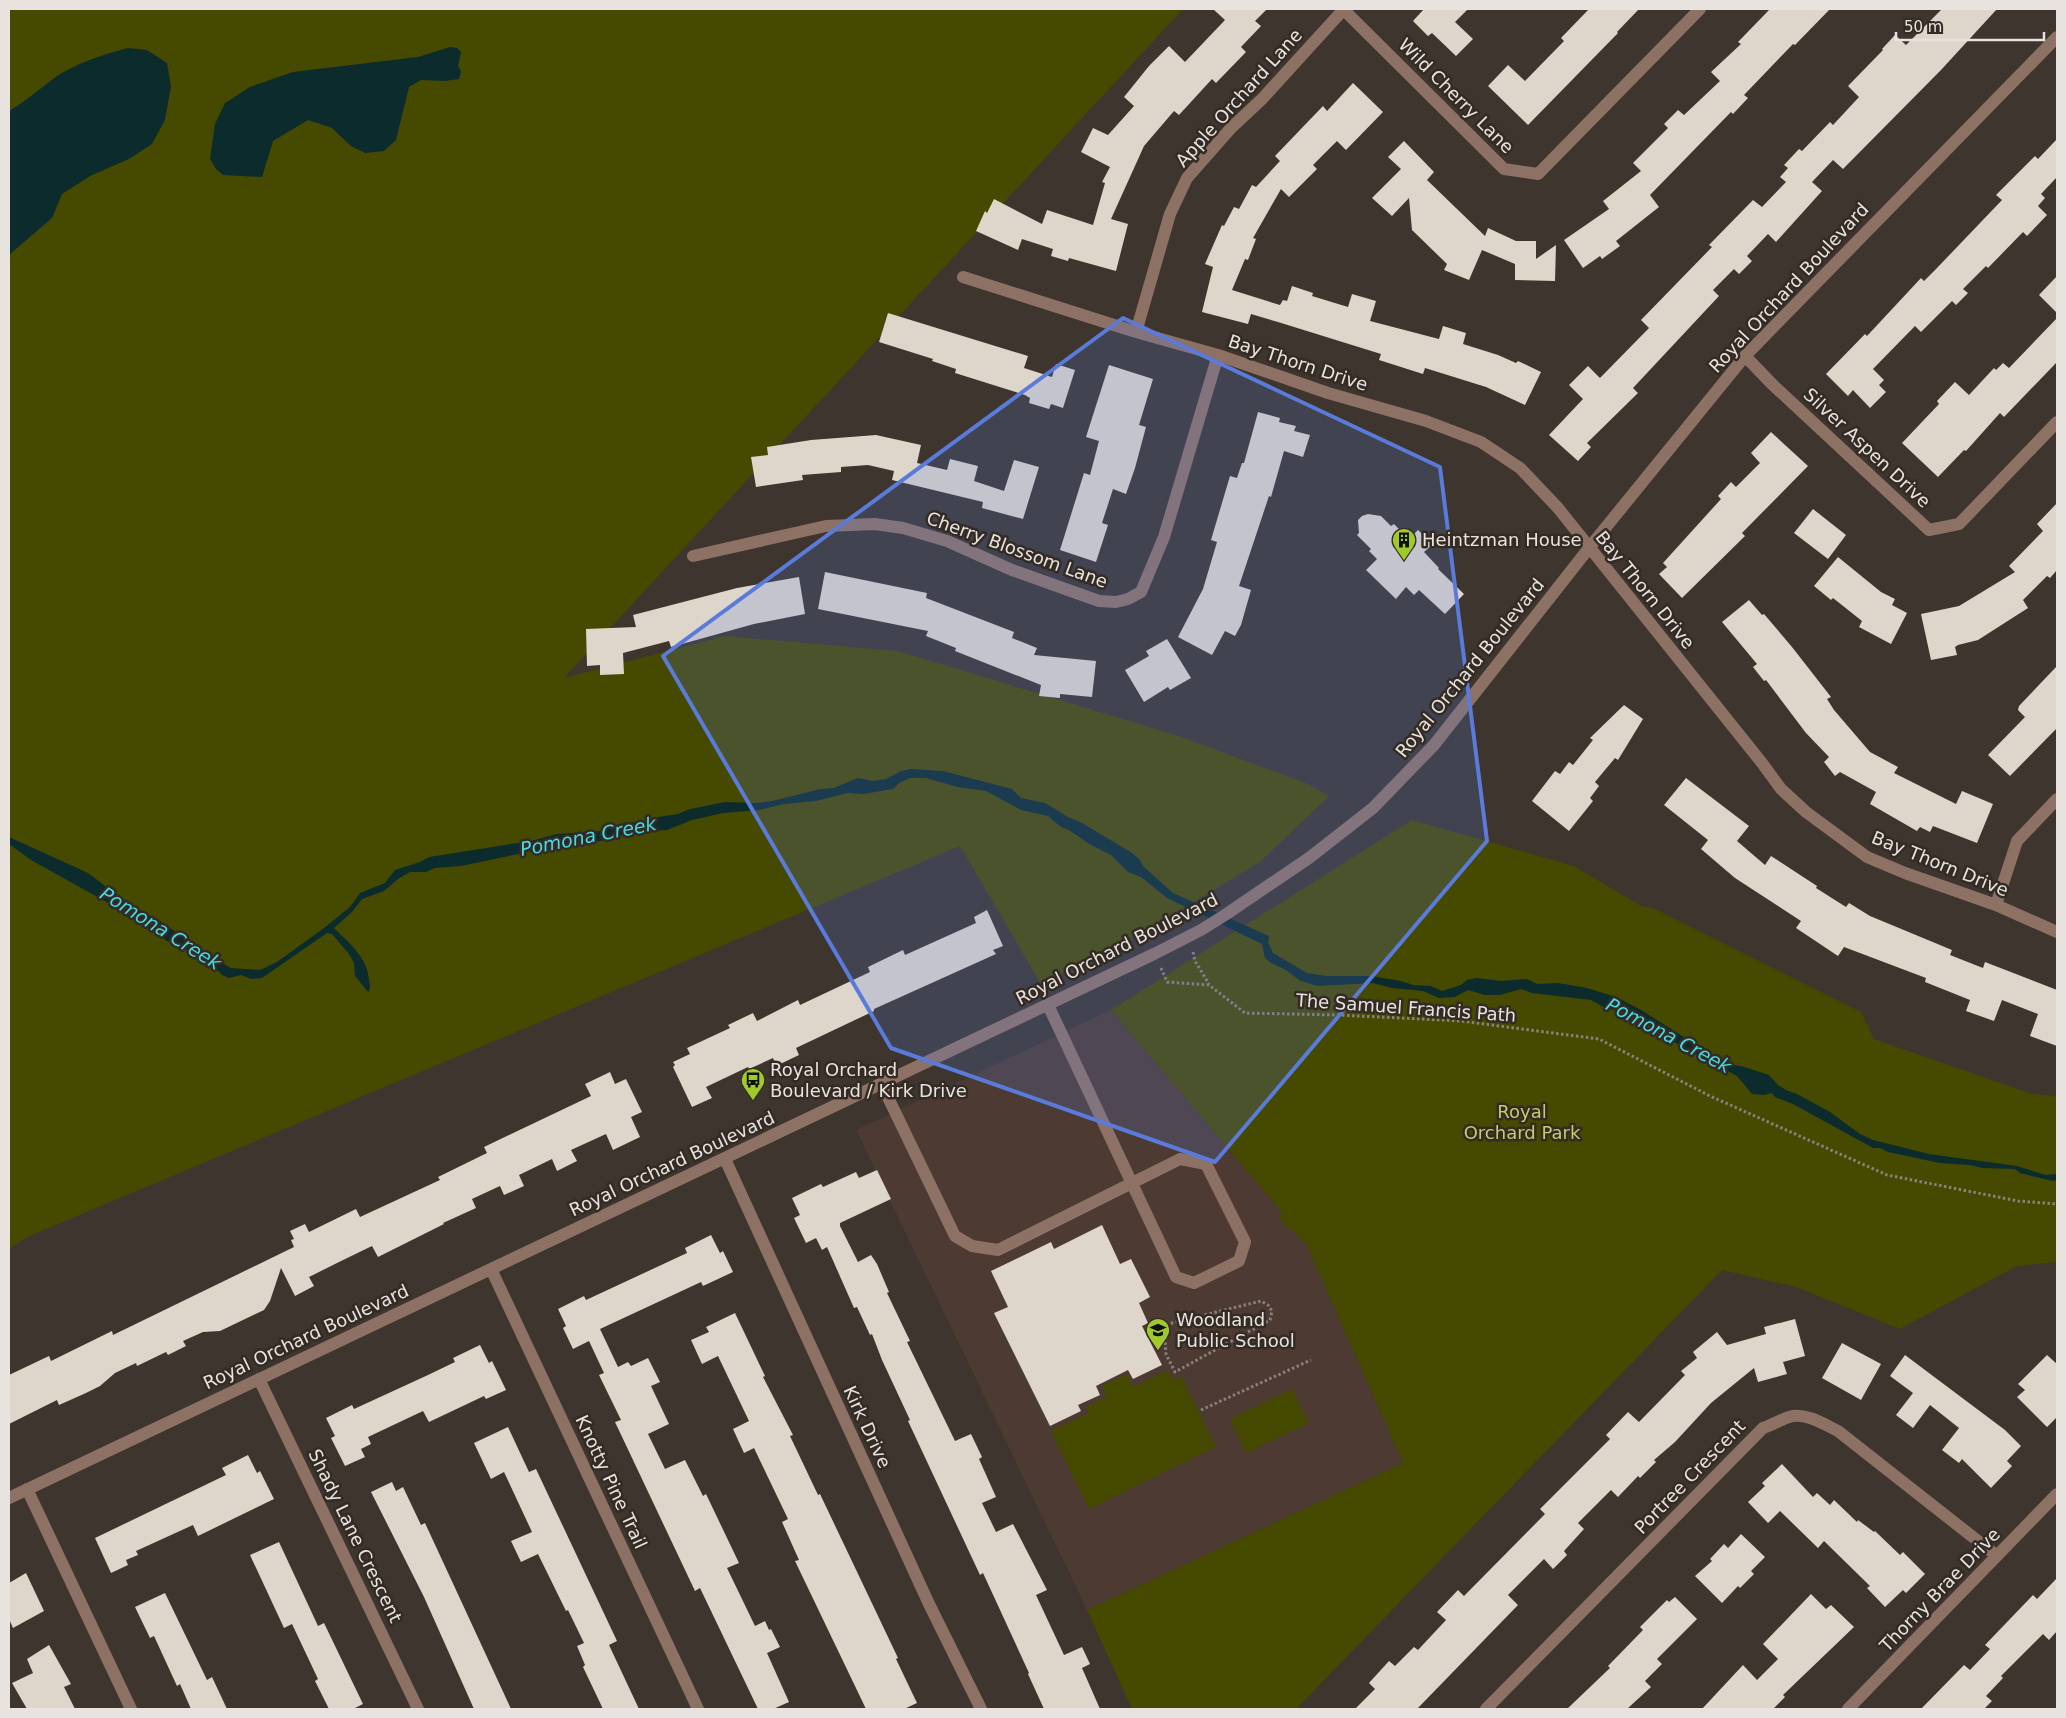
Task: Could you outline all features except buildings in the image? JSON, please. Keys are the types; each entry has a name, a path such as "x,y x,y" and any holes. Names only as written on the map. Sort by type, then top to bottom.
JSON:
{"street":[{"name":"Wild Cherry Lane","path":"1344,9 1504,169 1538,174 1700,9"},
{"name":"Apple Orchard Lane","path":"1136,332 1170,214 1188,178 1231,128 1262,99 1344,9"},
{"name":"Royal Orchard Boulevard","path":"9,1498 882,1085 1154,954 1226,915 1309,858 1373,808 1434,745 1589,548 1745,356 2057,37"},
{"name":"Bay Thorn Drive","path":"964,277 1136,332 1218,355 1328,393 1426,421 1480,442 1520,468 1558,508 1781,789 1806,812 1866,857 1905,873 1996,905 2057,932"},
{"name":"Cherry Blossom Lane","path":"694,556 826,526 874,524 904,528 947,541 1012,570 1099,601 1116,602 1128,599 1141,592 1164,537 1218,355"},
{"name":"Silver Aspen Drive","path":"1745,356 1772,384 1929,530 1959,524 2057,422"},
{"path":"1996,905 2017,841 2057,799"},
{"path":"882,1085 955,1236 972,1246 998,1250 1132,1183 1180,1160 1206,1164 1245,1242 1239,1261 1194,1283 1176,1277 1132,1183 1048,1005"},
{"name":"Kirk Drive","path":"725,1159 928,1604 981,1709"},
{"name":"Knotty Pine Trail","path":"491,1269 698,1709"},
{"name":"Shady Lane Crescent","path":"259,1379 418,1709"},
{"name":"Portree Crescent","path":"1486,1709 1763,1428 1790,1416 1803,1416 1819,1421 1838,1431 1997,1556"},
{"path":"27,1489 131,1709"},
{"name":"Thorny Brae Drive","path":"1848,1709 2057,1494"}],"path":[{"name":"The Samuel Francis Path","path":"1190,936 1195,962 1209,985 1245,1013 1339,1014 1461,1021 1599,1039 1710,1096 1887,1175 2018,1202 2057,1204"},
{"path":"1154,954 1167,982 1209,985"},
{"path":"1156,1326 1164,1324 1261,1301 1268,1305 1272,1311 1270,1320 1175,1372 1166,1354 1164,1324"},
{"path":"1201,1410 1311,1360"}],"highlighted area":[{"path":"1123,318 1440,467 1487,841 1215,1162 891,1048 663,656"}],"shaded area":[{"name":"Woodland Public School","path":"1111,1010 1304,1238 1403,1463 1087,1610 856,1130"}],"green space":[{"path":"9,9 1183,9 564,678 725,636 898,651 1179,736 1308,784 1329,796 1260,862 1156,925 1041,984 960,846 27,1237 9,1249"},
{"name":"Royal Orchard Park","path":"1412,820 1574,866 1641,906 1655,909 1861,1012 1874,1039 2032,1094 2057,1096 2057,1262 2017,1266 1900,1329 1796,1287 1722,1270 1296,1709 1132,1709 1087,1610 1403,1463 1306,1243 1280,1220 1282,1212 1111,1010"},
{"path":"1168,1370 1173,1380 1181,1376 1216,1447 1089,1509 1051,1431 1089,1413 1086,1407 1107,1397 1102,1386 1126,1374 1133,1387"},
{"path":"1292,1389 1309,1423 1246,1453 1230,1419"}],"water":[{"path":"450,47 457,48 461,52 458,66 461,71 459,79 445,81 421,80 409,87 396,140 384,151 365,153 351,146 332,128 308,120 273,141 262,177 223,175 216,169 210,159 215,124 225,103 250,87 293,72 418,57"},
{"path":"128,48 147,50 167,63 171,86 165,120 152,144 129,159 92,175 62,194 52,218 9,255 9,111 70,68"},
{"name":"Pomona Creek","path":"911,769 943,771 1012,789 1021,798 1045,803 1132,853 1143,866 1173,893 1269,936 1268,942 1273,953 1307,973 1326,976 1371,976 1413,985 1431,986 1442,991 1476,978 1501,981 1527,979 1537,984 1558,983 1587,988 1616,997 1641,1010 1695,1044 1705,1048 1718,1059 1725,1059 1732,1065 1769,1075 1778,1085 1786,1090 1830,1112 1860,1134 1873,1140 1929,1154 2017,1166 2046,1175 2057,1174 2057,1180 2053,1181 2020,1173 2015,1169 1983,1168 1940,1163 1888,1152 1880,1148 1873,1148 1793,1104 1775,1097 1772,1093 1764,1095 1752,1094 1737,1076 1687,1051 1659,1031 1619,1010 1607,1009 1591,1000 1532,993 1521,989 1500,995 1485,995 1468,990 1455,997 1439,998 1423,991 1392,988 1373,983 1317,986 1299,980 1265,958 1262,944 1167,898 1141,877 1128,872 1111,855 1061,827 1048,816 1021,810 986,791 958,787 926,778 910,778 899,783 893,789 863,794 847,793 816,801 784,804 759,810 723,813 692,820 667,830 632,832 601,841 565,844 461,866 435,868 426,872 410,872 384,891 362,899 352,912 334,928 352,945 365,964 370,985 368,992 355,976 354,963 349,954 332,934 327,933 262,978 251,979 241,975 229,978 186,949 167,941 137,919 31,860 9,844 9,837 88,873 126,902 163,923 213,958 231,968 260,970 277,962 324,928 350,907 360,893 385,883 395,870 429,857 531,841 557,834 601,831 627,822 647,823 658,817 725,802 757,803 772,801 821,789 834,788 858,778 873,781 886,779 901,771"}],"place":[{"name":"Heintzman House","path":"1404,561"},
{"name":"Royal Orchard Boulevard / Kirk Drive","path":"753,1101"},
{"name":"Woodland Public School","path":"1158,1351"}]}
